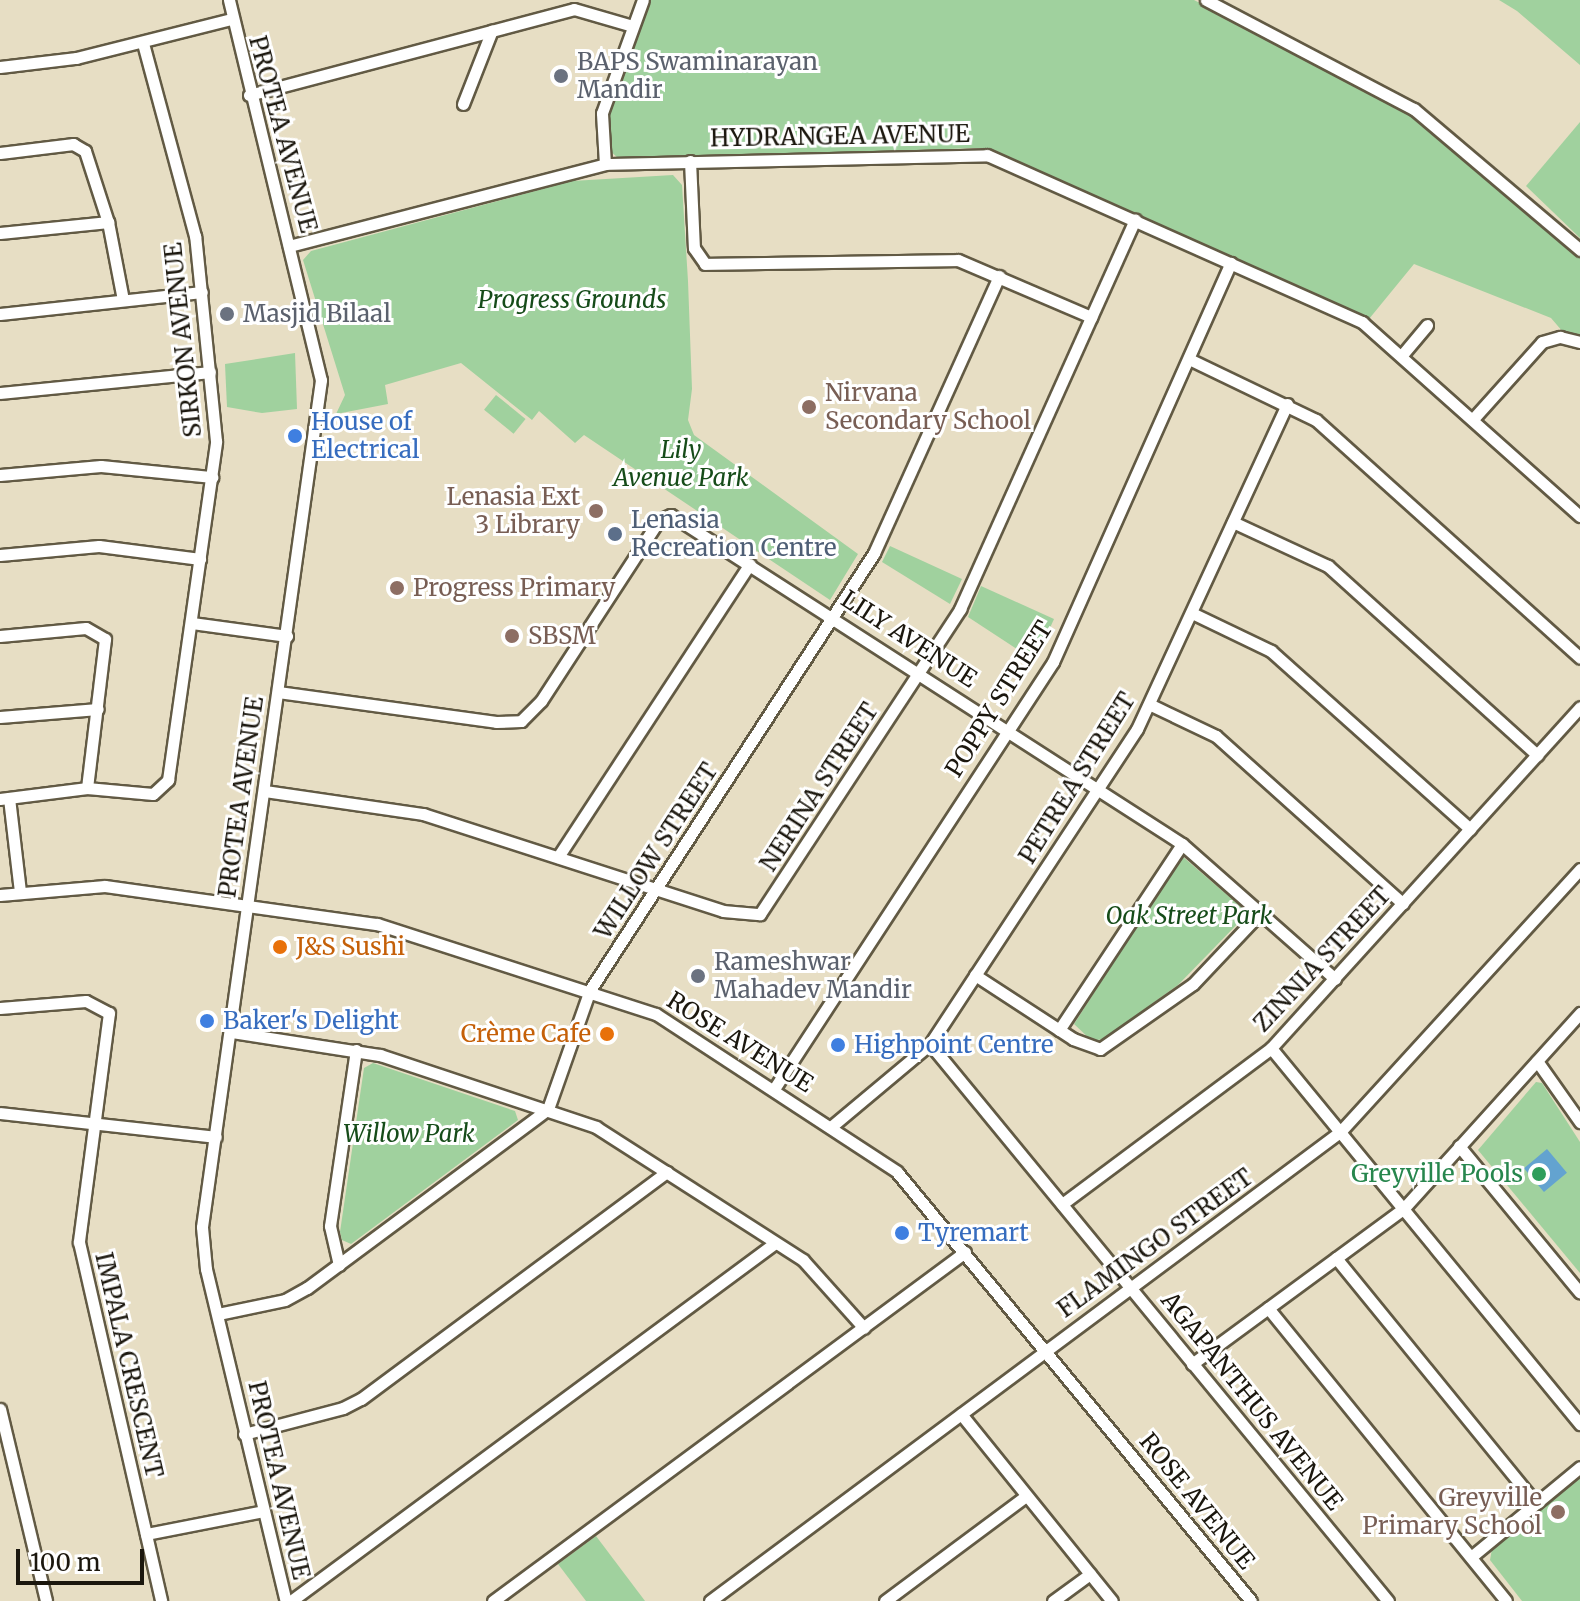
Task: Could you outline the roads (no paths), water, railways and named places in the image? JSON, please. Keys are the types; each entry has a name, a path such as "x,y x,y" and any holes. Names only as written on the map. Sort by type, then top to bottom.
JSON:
{"street":[{"name":"PROTEA AVENUE","path":"229,0 249,95 320,361 321,389 202,1235 244,1434 288,1601"},
{"path":"605,164 602,113 643,0"},
{"path":"1206,0 1414,109 1580,250"},
{"path":"249,95 574,9 633,26"},
{"path":"0,67 66,60 231,19"},
{"path":"463,104 492,30"},
{"name":"SIRKON AVENUE","path":"87,788 153,794 168,780 216,441 202,292 190,216 143,43"},
{"path":"0,153 81,147 89,157 108,222 123,300"},
{"name":"HYDRANGEA AVENUE","path":"289,246 605,164 974,153 1135,219 1362,322 1580,516"},
{"path":"690,161 694,248 710,266 949,259 999,276 1091,317"},
{"name":"NERINA STREET","path":"265,791 423,814 745,917 760,914 965,600 1135,219"},
{"path":"0,233 108,222"},
{"name":"POPPY STREET","path":"774,1089 1060,648 1231,263"},
{"name":"WILLOW STREET","path":"548,1109 590,990 835,617 883,536 999,276"},
{"path":"0,314 202,292"},
{"path":"1402,355 1427,325"},
{"path":"1473,419 1542,342 1560,337 1580,342"},
{"path":"1189,359 1316,420 1580,658"},
{"path":"0,393 210,372"},
{"name":"PETREA STREET","path":"832,1126 930,1044 1151,705 1287,404"},
{"path":"0,475 101,466 212,477"},
{"name":"LILY AVENUE","path":"278,692 496,722 521,721 541,701 659,520 669,515 835,617 1182,844 1335,979"},
{"path":"1233,522 1328,566 1537,755"},
{"path":"0,555 99,546 200,559"},
{"path":"558,857 750,564"},
{"path":"1192,613 1271,651 1470,829"},
{"path":"192,623 287,636"},
{"path":"0,636 96,630 106,649 87,788 5,798 20,892"},
{"path":"1151,705 1216,736 1403,904"},
{"name":"ZINNIA STREET","path":"1062,1204 1271,1048 1580,707"},
{"path":"0,717 98,709"},
{"path":"1059,1030 1182,844"},
{"name":"FLAMINGO STREET","path":"710,1601 1044,1350 1132,1290 1340,1132 1580,869"},
{"name":"ROSE AVENUE","path":"0,895 105,886 414,932 656,1014 832,1126 897,1172 1251,1601"},
{"path":"975,975 1094,1049 1114,1042 1193,984 1261,912"},
{"name":"IMPALA CRESCENT","path":"0,1008 77,1001 107,1009 110,1024 80,1254 161,1601"},
{"path":"1192,1364 1404,1208 1580,1013"},
{"path":"231,1032 356,1050 548,1109 605,1131 810,1266 864,1328"},
{"name":"AGAPANTHUS AVENUE","path":"930,1044 1388,1601"},
{"path":"1271,1048 1580,1424"},
{"path":"339,1265 330,1226 356,1050"},
{"path":"1537,1061 1580,1122"},
{"path":"218,1314 290,1298 548,1109"},
{"path":"0,1113 96,1120 216,1137"},
{"path":"1459,1146 1580,1293"},
{"path":"244,1434 361,1399 667,1172"},
{"path":"288,1601 775,1243"},
{"path":"493,1601 965,1252"},
{"path":"1336,1258 1536,1503"},
{"path":"1268,1308 1506,1601"},
{"path":"0,1409 6,1457 46,1601"},
{"path":"961,1414 1112,1601"},
{"path":"1471,1557 1580,1467"},
{"path":"885,1601 1026,1496"},
{"path":"146,1534 263,1511"},
{"path":"1053,1601 1090,1574"}],"water":[{"path":"1547,1149 1567,1173 1544,1192 1524,1168"}],"place":[{"name":"BAPS Swaminarayan Mandir","path":"561,76"},
{"name":"Masjid Bilaal","path":"227,314"},
{"name":"Nirvana Secondary School","path":"809,407"},
{"name":"House of Electrical","path":"295,436"},
{"name":"Lenasia Ext 3 Library","path":"596,511"},
{"name":"Lenasia Recreation Centre","path":"615,534"},
{"name":"Progress Primary","path":"397,588"},
{"name":"SBSM","path":"512,636"},
{"name":"J&S Sushi","path":"280,947"},
{"name":"Rameshwar Mahadev Mandir","path":"698,976"},
{"name":"Baker's Delight","path":"207,1021"},
{"name":"Crème Cafe","path":"607,1034"},
{"name":"Highpoint Centre","path":"838,1045"},
{"name":"Greyville Pools","path":"1539,1174"},
{"name":"Tyremart","path":"902,1233"},
{"name":"Greyville Primary School","path":"1558,1512"}],"park label":[{"name":"Progress Grounds","path":"572,300"},
{"name":"Lily Avenue Park","path":"681,464"},
{"name":"Oak Street Park","path":"1189,916"},
{"name":"Willow Park","path":"409,1134"}]}
